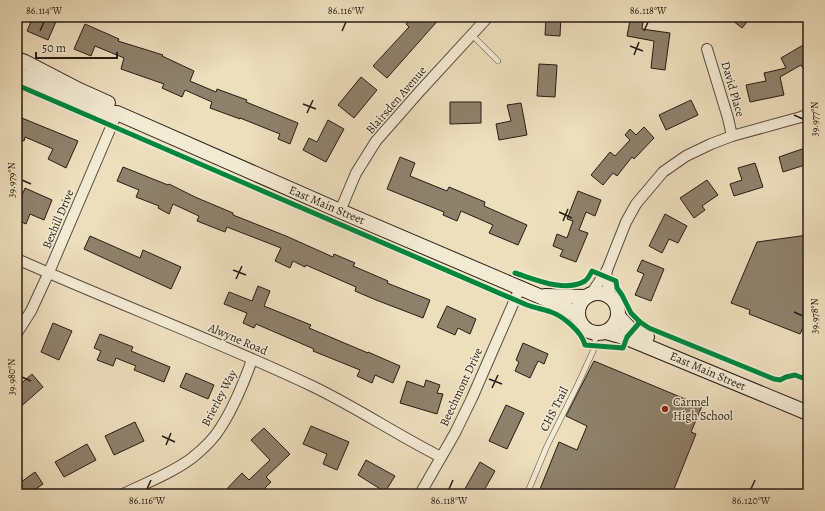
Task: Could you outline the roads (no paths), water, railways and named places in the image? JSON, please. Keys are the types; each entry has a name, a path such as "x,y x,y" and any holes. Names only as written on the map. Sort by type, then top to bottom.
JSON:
{"main road":[{"name":"East Main Street","path":"17,59 111,105 117,114"},
{"name":"East Main Street","path":"17,74 106,113 117,114 560,305 577,315"},
{"path":"599,292 606,294 611,298 616,303 618,309 618,316 612,328 593,333 582,326 577,315 578,307 581,301 588,296 599,292"},
{"name":"East Main Street","path":"536,295 588,296"},
{"name":"East Main Street","path":"618,316 632,330 808,405"},
{"name":"East Main Street","path":"601,332 627,338 808,413"}],"street":[{"name":"Blairsden Avenue","path":"340,210 356,173 376,141 488,17"},
{"name":"David Place","path":"707,49 732,136"},
{"name":"Bexhill Drive","path":"17,333 31,311 49,272 117,114"},
{"path":"611,298 606,277 607,270 626,222 636,204 663,172 686,156 711,144 732,136 775,125 808,114"},
{"name":"Alwyne Road","path":"17,259 281,372 346,403 442,458"},
{"path":"588,296 607,270"},
{"name":"Beechmont Drive","path":"420,494 442,458 472,398 520,288"},
{"name":"Brierley Way","path":"124,494 173,470 191,458 208,443 221,428 229,413 252,360"}],"lane":[{"path":"472,34 498,60"},
{"name":"CHS Trail","path":"527,494 549,441 578,384 601,332"}],"place":[{"name":"Carmel High School","path":"665,409"}]}
